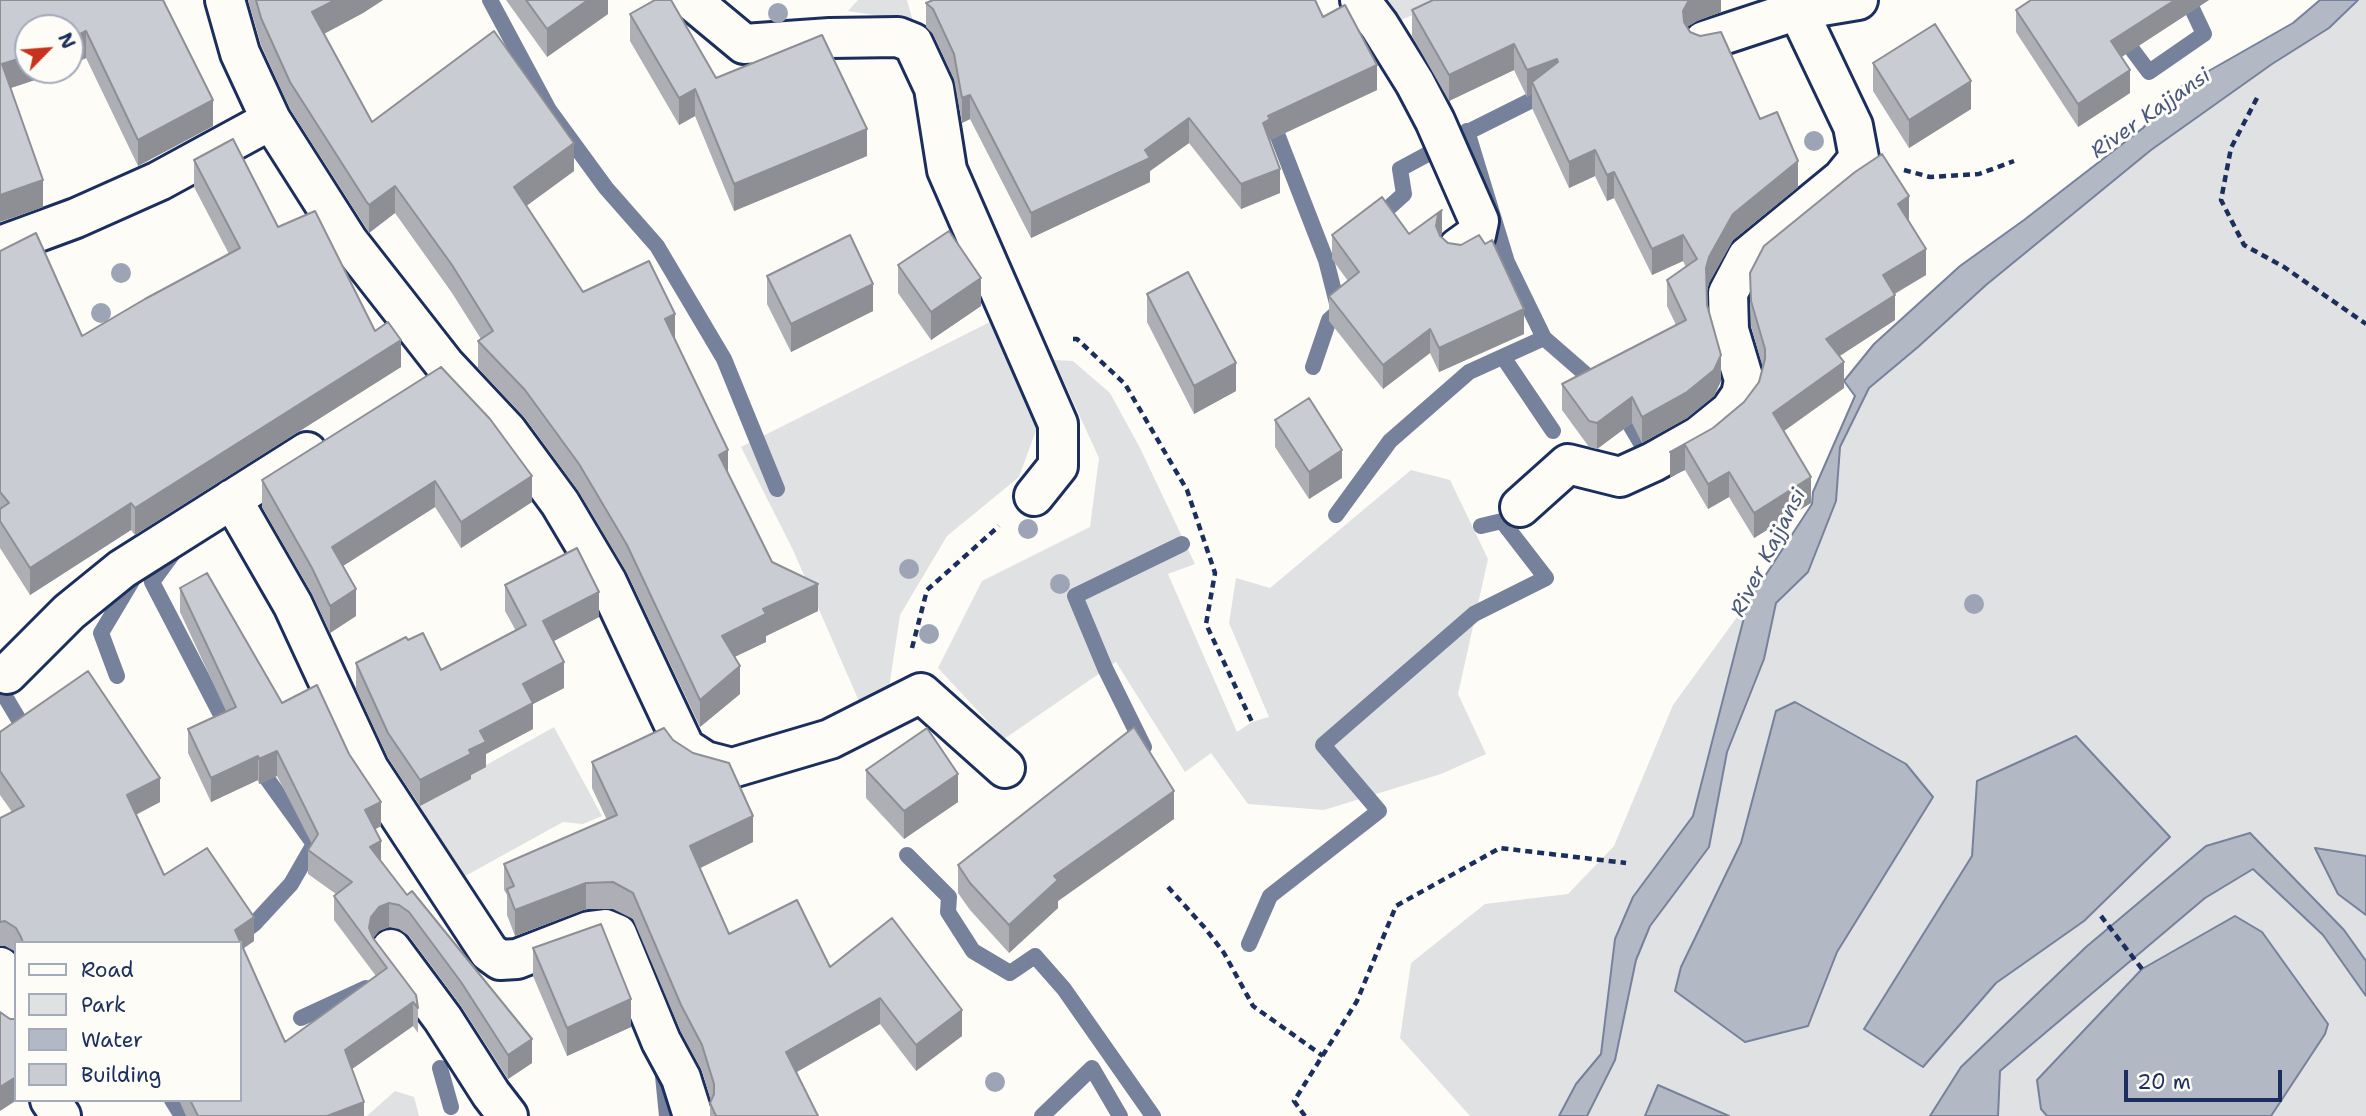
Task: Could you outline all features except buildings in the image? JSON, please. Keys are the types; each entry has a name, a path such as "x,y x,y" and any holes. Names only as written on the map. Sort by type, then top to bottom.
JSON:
{"street":[{"path":"225,0 240,54 271,120 433,372 507,431 560,503 607,582 685,748 705,761 732,768 830,739 920,693 1005,768"},
{"path":"691,0 744,44 898,37 913,43 934,88 947,170 1058,424 1058,466 1034,496"},
{"path":"1360,0 1415,83 1435,121 1479,221 1476,235 1458,248"},
{"path":"1704,41 1795,5 1858,0"},
{"path":"1520,507 1568,464 1620,477 1653,462 1699,436 1730,411 1741,395 1744,380 1729,330 1728,293 1746,257 1842,179 1859,158 1853,126 1795,5"},
{"path":"0,246 76,218 159,181 271,120"},
{"path":"7,674 69,612 122,569 339,432"},
{"path":"232,499 293,605 369,769 489,952 499,960 517,959 589,931 605,929 617,934 661,1041 681,1078 693,1116"},
{"path":"391,949 443,1019 508,1116"},
{"path":"0,967 14,1015"}],"path":[{"path":"2257,98 2231,148 2221,200 2244,245 2284,267 2366,324"},
{"path":"1859,158 1930,177 1979,174 2014,161"},
{"path":"1020,334 1077,340 1125,384 1186,490 1214,573 1206,624 1252,722"},
{"path":"920,693 912,649 927,590 1034,496"},
{"path":"1305,1116 1294,1101 1357,1001 1396,906 1500,848 1626,863"},
{"path":"1168,887 1224,953 1253,1006 1323,1056"},
{"path":"2101,916 2142,969"}],"green space":[{"path":"858,0 907,0 913,21 848,11"},
{"path":"1376,0 1447,0 1392,24"},
{"path":"2358,0 2366,0 2366,856 2316,848 2338,893 2366,915 2366,961 2344,930 2250,833 1961,1067 1930,1116 1729,1116 1659,1085 1645,1116 1587,1116 1615,1060 1636,960 1650,925 1709,847 1727,752 1764,659 1776,602 1808,572 1836,501 1840,447 1869,388 1986,285 2151,150 2272,64 2329,28","holes":["1776,711 1933,796 1837,952 1808,1026 1681,967 1741,843","1972,856 2084,921 1996,983 1923,1066 1864,1029"]},
{"path":"990,322 1038,425 1019,477 947,536 900,615 889,688 862,708 793,550 741,447"},
{"path":"1054,360 1073,361 1110,393 1140,448 1195,564 1168,574 1237,732 1252,722 1269,717 1229,623 1236,578 1270,588 1411,470 1450,480 1488,559 1458,694 1486,754 1441,774 1324,810 1248,804 1211,753 1185,772 1116,662 1004,739 938,668 982,581 1090,527 1099,458"},
{"path":"1748,602 1693,816 1633,897 1615,939 1601,1054 1576,1084 1559,1116 1470,1116 1400,1038 1411,963 1485,904 1568,894 1614,846 1673,705"},
{"path":"554,727 602,816 583,824 563,822 458,880 415,805"},
{"path":"2253,869 2323,935 2366,996 2366,1116 2271,1116 2325,1034 2041,1109 2047,1116 1998,1116 2000,1071 2205,898"},
{"path":"395,1091 414,1097 419,1116 367,1116"}],"water":[{"path":"2320,0 2358,0 2329,28 2272,64 2151,150 1986,285 1869,388 1840,447 1836,501 1808,572 1776,603 1764,659 1727,752 1709,847 1650,926 1636,960 1615,1060 1587,1116 1559,1116 1576,1084 1601,1054 1615,939 1633,897 1693,816 1748,602 1812,504 1813,492 1855,396 1844,381 1874,344 1960,266 2143,128 2177,89 2293,23"},
{"path":"1795,702 1906,764 1933,797 1837,952 1808,1026 1745,1042 1675,991 1681,967 1741,843 1776,711"},
{"path":"2076,736 2170,837 2084,921 1996,983 1923,1067 1864,1029 1972,856 1977,781"},
{"path":"2250,833 2344,930 2366,961 2366,996 2323,935 2253,869 2205,898 2000,1071 1998,1116 1930,1116 1961,1067 2086,947 2206,846"},
{"path":"2315,848 2366,856 2366,915 2338,894"},
{"path":"2235,916 2262,932 2328,1024 2325,1034 2271,1116 2047,1116 2041,1109 2037,1080 2142,969"},
{"path":"1658,1085 1729,1116 1645,1116"}],"waterway":[{"path":"490,0 549,110 606,188 657,246 724,359 777,489"},
{"path":"2095,0 2149,72 2204,34 2188,0"},
{"path":"1452,140 1550,91"},
{"path":"1270,116 1326,260 1339,311 1329,320 1313,367"},
{"path":"1467,131 1507,262 1544,338"},
{"path":"1374,221 1404,194 1400,169 1439,148"},
{"path":"1336,515 1390,441 1469,372 1544,338 1598,385"},
{"path":"1503,357 1553,431"},
{"path":"1619,406 1652,462"},
{"path":"1249,944 1270,896 1379,811 1323,745 1474,614 1546,578 1502,521 1481,526"},
{"path":"1144,747 1105,668 1075,596 1182,544"},
{"path":"177,548 152,582 219,711 232,721 235,727"},
{"path":"117,676 101,633 132,581"},
{"path":"0,688 28,735"},
{"path":"231,941 254,924 291,884 314,844 255,762"},
{"path":"907,855 949,897 948,912 973,951 1010,973 1035,956 1064,989 1153,1116"},
{"path":"301,1018 366,988"},
{"path":"662,1066 667,1116"},
{"path":"440,1068 451,1107"},
{"path":"1042,1116 1092,1068 1120,1116"},
{"path":"173,1102 182,1116"}],"water label":[{"name":"River Kajjansi","path":"2151,114"},
{"name":"River Kajjansi","path":"1769,553"}]}
